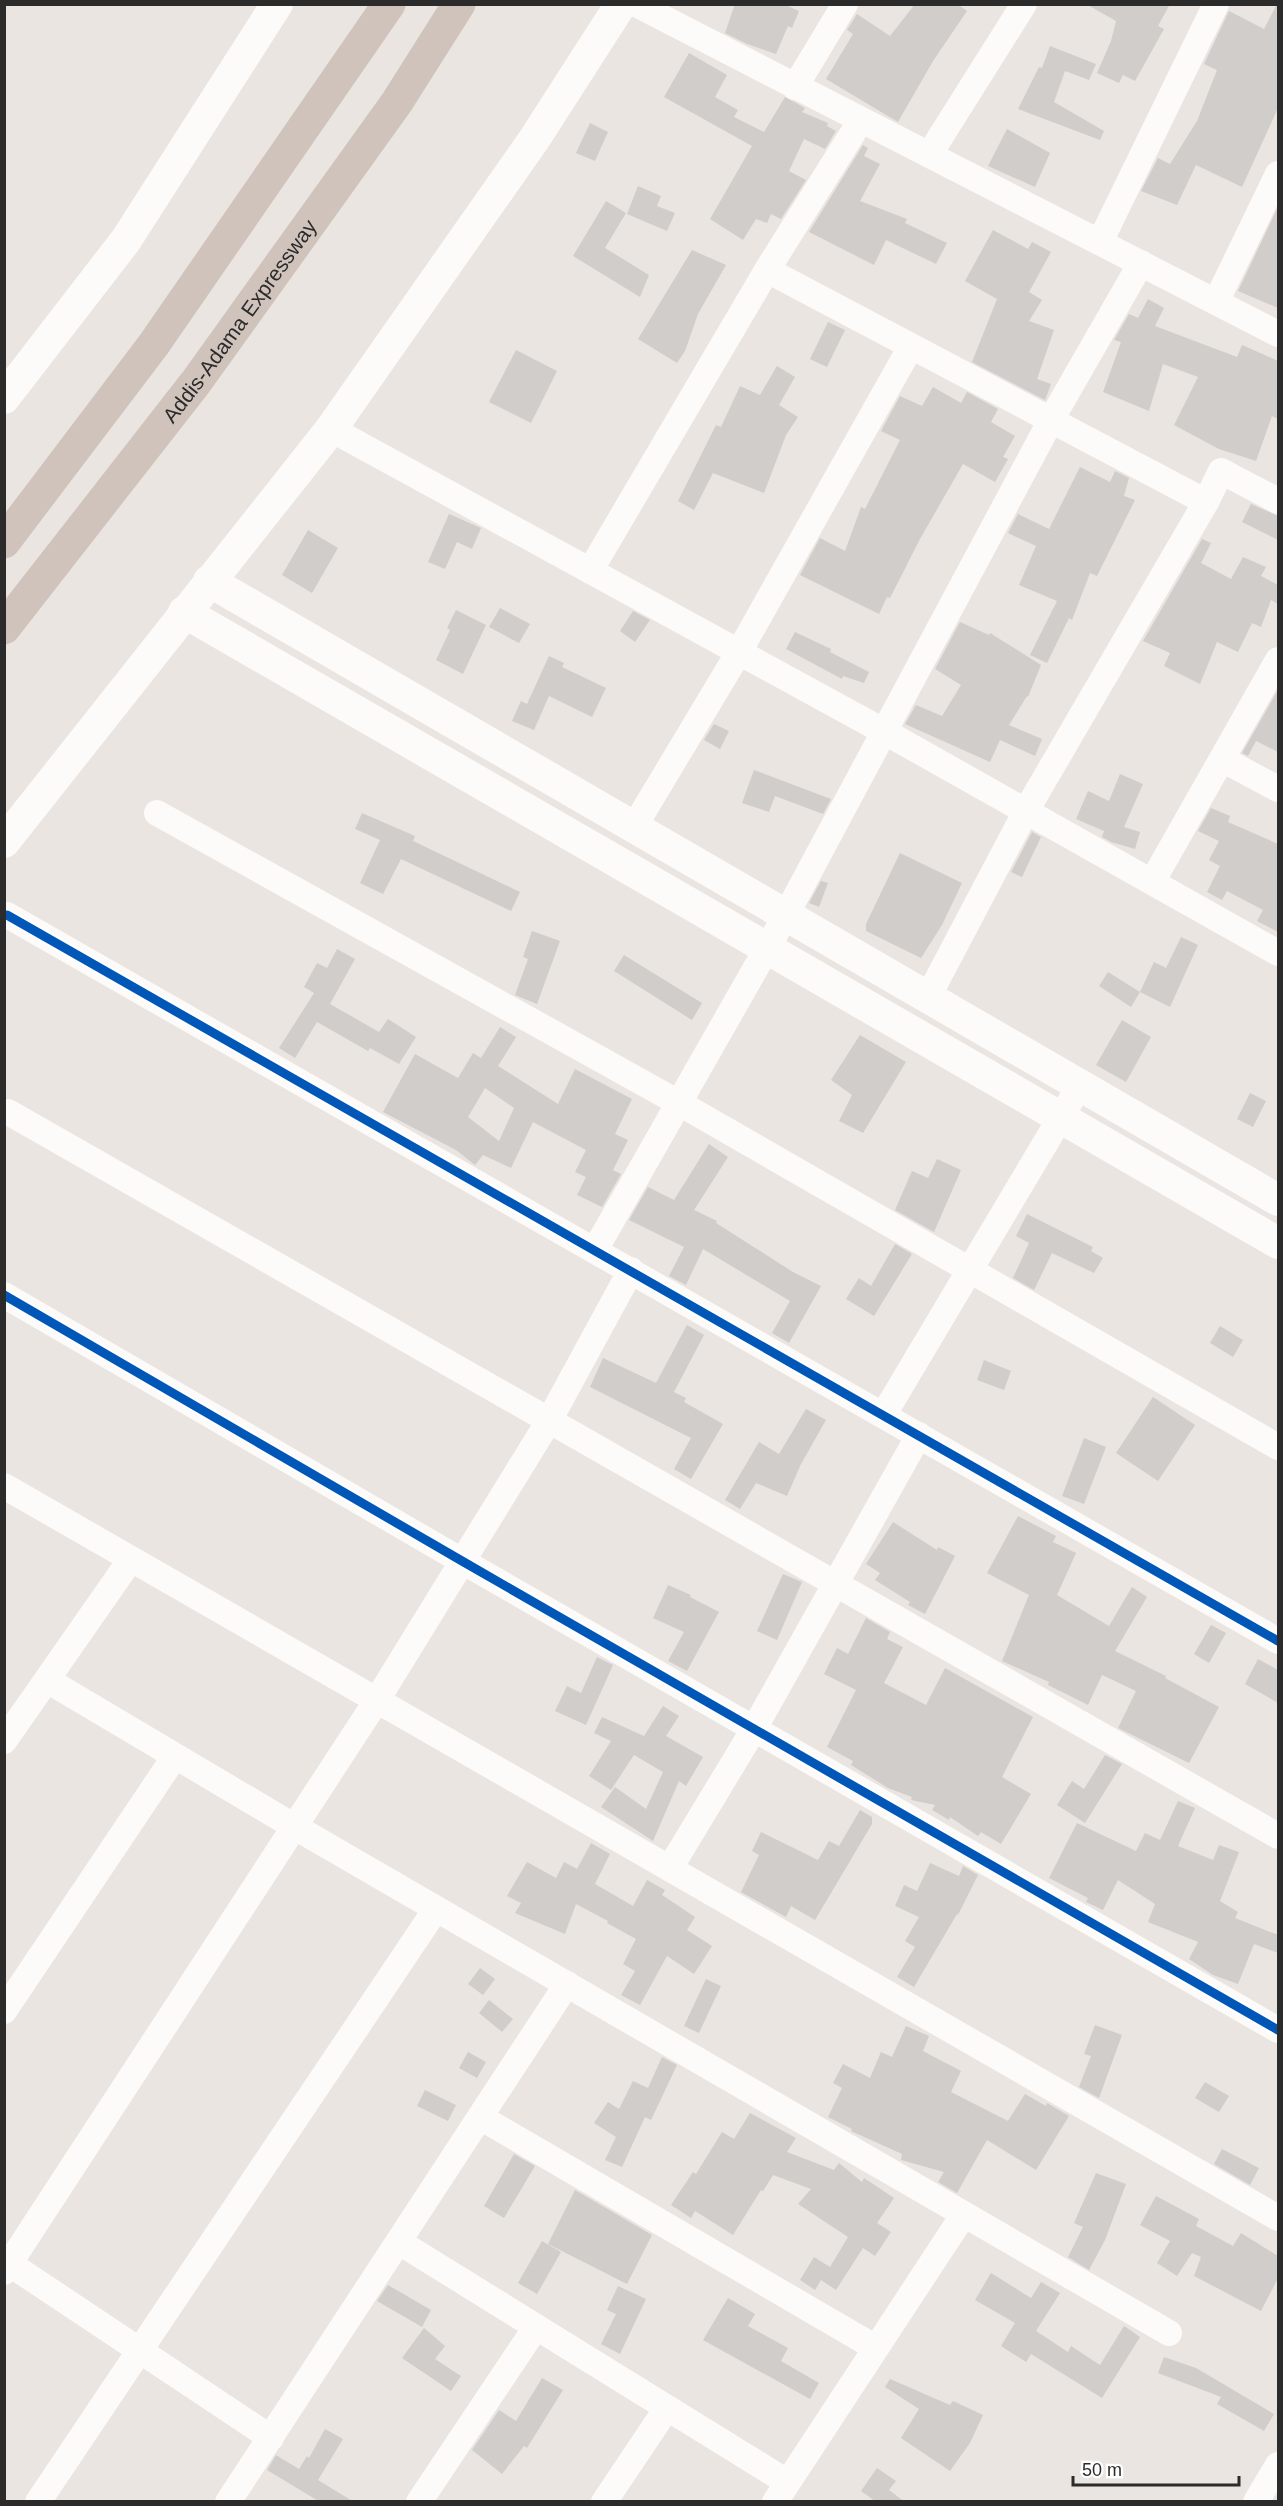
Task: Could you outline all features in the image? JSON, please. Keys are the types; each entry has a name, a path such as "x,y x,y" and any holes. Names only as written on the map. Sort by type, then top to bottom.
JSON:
{"highway":[{"path":"4,542 154,344 389,4"},
{"name":"Addis-Adama Expressway","path":"4,628 196,382 397,102 459,4"}],"street":[{"path":"4,398 126,240 278,4"},
{"path":"4,842 331,429 535,138 621,4"},
{"path":"636,4 1278,334"},
{"path":"795,87 845,4"},
{"path":"929,155 1024,4"},
{"path":"1100,242 1216,4"},
{"path":"590,571 767,270 861,120"},
{"path":"1216,302 1278,174"},
{"path":"595,1250 768,948 1051,420 1141,263"},
{"path":"767,270 910,348 1206,502"},
{"path":"634,827 739,652 910,348"},
{"path":"331,429 885,732 1278,953"},
{"path":"928,997 1026,811 1206,502 1221,471 1278,501"},
{"path":"209,581 1278,1200"},
{"path":"184,612 1278,1243"},
{"path":"1152,882 1278,660"},
{"path":"1222,759 1278,789"},
{"path":"157,813 679,1103 1278,1447"},
{"path":"7,915 885,1414 1278,1641"},
{"path":"885,1414 1080,1085"},
{"path":"8,1112 1278,1836"},
{"path":"271,2438 6,2265 378,1700 550,1419 631,1270"},
{"path":"4,1295 1278,2030"},
{"path":"670,1868 754,1729 919,1435"},
{"path":"4,1486 1278,2218"},
{"path":"4,1740 131,1559"},
{"path":"46,1680 295,1827 1169,2333"},
{"path":"4,2011 175,1756"},
{"path":"38,2502 436,1908"},
{"path":"228,2502 567,1984"},
{"path":"480,2117 876,2348"},
{"path":"399,2242 667,2408 781,2492 964,2214"},
{"path":"419,2502 536,2327"},
{"path":"604,2502 667,2408"},
{"path":"1256,2502 1278,2465"}],"building":[{"path":"735,4 783,4 799,11 792,28 788,26 776,54 725,33"},
{"path":"915,4 957,4 967,11 933,61 898,122 826,79 853,34 847,30 857,14 890,36"},
{"path":"1086,4 1170,4 1158,26 1164,29 1135,81 1123,75 1119,83 1097,73 1111,41 1116,21"},
{"path":"1277,4 1278,108 1242,187 1196,165 1177,205 1141,191 1158,158 1170,164 1197,121 1217,70 1204,64 1229,11 1264,29"},
{"path":"1050,46 1096,64 1089,80 1065,71 1054,102 1104,131 1100,140 1018,109 1039,67 1042,68"},
{"path":"689,53 727,75 715,97 738,110 734,117 764,132 785,97 805,108 802,112 828,123 827,126 836,131 825,149 804,139 789,171 806,180 781,219 771,214 767,223 756,219 743,240 710,219 752,146 664,97"},
{"path":"590,123 608,132 595,161 576,153"},
{"path":"1007,129 1050,153 1035,187 988,166"},
{"path":"863,145 868,148 864,156 880,164 860,201 907,219 905,223 947,243 936,264 886,240 874,265 809,232"},
{"path":"638,186 661,196 657,206 675,213 667,231 627,214"},
{"path":"606,201 626,213 605,248 649,275 640,297 573,256"},
{"path":"1278,207 1278,308 1238,291"},
{"path":"993,230 1028,249 1032,242 1051,252 1029,292 1042,300 1029,321 1054,330 1037,379 1051,384 1045,400 972,362 997,299 965,281"},
{"path":"692,250 726,265 698,314 685,351 677,363 638,339"},
{"path":"1148,299 1164,308 1155,326 1237,357 1242,345 1278,361 1278,419 1272,416 1256,461 1219,449 1174,425 1198,377 1163,364 1149,411 1103,392 1121,342 1114,340 1129,314 1138,318"},
{"path":"828,322 845,330 827,367 810,359"},
{"path":"516,350 557,371 531,423 489,402"},
{"path":"777,366 795,377 779,405 798,417 786,435 764,493 713,473 694,510 678,501 716,425 721,427 740,386 760,395"},
{"path":"933,387 961,403 967,392 998,409 991,422 1015,436 1003,457 1008,459 995,482 963,464 879,614 800,575 820,538 845,551 861,507 865,509 900,440 881,431 900,396 922,406"},
{"path":"1080,467 1110,482 1115,471 1129,478 1124,496 1135,500 1097,576 1090,573 1072,620 1069,618 1047,663 1030,655 1057,601 1019,585 1036,546 1008,533 1018,514 1049,529"},
{"path":"1251,504 1278,516 1278,540 1242,522"},
{"path":"449,514 481,528 472,549 457,542 445,569 428,562"},
{"path":"308,530 338,548 312,593 282,575"},
{"path":"1202,539 1211,543 1201,563 1231,579 1243,557 1266,567 1261,576 1278,585 1278,604 1271,600 1261,627 1252,623 1238,652 1217,642 1200,684 1164,666 1170,653 1143,641"},
{"path":"500,608 530,624 519,643 489,627"},
{"path":"456,610 486,625 463,674 436,660 450,630 447,628"},
{"path":"633,611 650,620 635,642 620,631"},
{"path":"960,622 989,635 990,633 1041,665 1028,697 1009,725 1042,739 1035,756 1000,740 990,762 905,724 916,705 942,716 961,685 935,669"},
{"path":"795,632 831,649 830,652 869,672 864,683 843,676 842,679 786,649"},
{"path":"549,656 564,663 562,667 606,688 592,717 549,696 534,730 512,721 521,701 527,704"},
{"path":"1278,690 1278,752 1256,741 1248,756 1242,753"},
{"path":"714,724 729,731 720,749 704,740"},
{"path":"754,770 831,799 823,814 775,796 769,812 742,803"},
{"path":"1120,774 1143,784 1124,827 1140,832 1135,849 1111,842 1102,837 1104,831 1076,819 1088,791 1109,801"},
{"path":"1211,808 1230,816 1228,822 1278,844 1278,932 1257,921 1263,910 1227,891 1222,900 1207,892 1220,866 1209,860 1219,841 1198,831"},
{"path":"362,813 415,836 413,841 520,892 511,911 401,859 383,894 360,883 380,840 355,829"},
{"path":"1032,832 1041,837 1022,877 1011,872"},
{"path":"900,853 962,883 942,925 921,958 866,931 866,924"},
{"path":"821,881 828,883 819,907 809,903"},
{"path":"532,931 560,941 537,1004 515,995 528,959 523,957"},
{"path":"1181,937 1198,945 1170,1007 1140,992 1154,962 1166,968"},
{"path":"337,949 355,959 330,1004 379,1032 388,1019 416,1037 399,1064 370,1048 368,1051 317,1022 295,1058 279,1048 314,993 304,987 317,963 327,968"},
{"path":"624,955 702,1003 692,1020 614,971"},
{"path":"1108,972 1140,992 1131,1007 1099,986"},
{"path":"1122,1020 1151,1037 1126,1082 1096,1065"},
{"path":"500,1027 516,1037 498,1066 558,1104 575,1069 632,1099 615,1134 628,1140 613,1170 621,1174 602,1207 577,1195 586,1177 575,1172 586,1150 533,1122 511,1168 483,1155 475,1165 456,1150 383,1112 415,1054 458,1078 473,1053 481,1058","holes":["485,1088 514,1108 499,1141 468,1117"]},
{"path":"860,1035 906,1062 863,1133 839,1121 852,1095 831,1080"},
{"path":"1250,1093 1266,1101 1253,1127 1237,1119"},
{"path":"709,1144 728,1157 694,1210 717,1221 716,1223 793,1272 821,1286 789,1343 772,1333 790,1301 703,1249 686,1285 669,1276 684,1247 629,1220 648,1187 674,1200"},
{"path":"937,1159 961,1170 934,1232 895,1210 912,1171 928,1178"},
{"path":"1027,1214 1093,1247 1091,1251 1103,1258 1094,1273 1052,1253 1034,1290 1013,1278 1029,1243 1016,1236"},
{"path":"895,1244 912,1254 874,1316 846,1299 859,1278 871,1286"},
{"path":"687,1325 704,1335 674,1392 686,1398 684,1402 723,1424 691,1479 674,1469 691,1438 590,1387 603,1358 656,1383"},
{"path":"1220,1326 1243,1340 1233,1357 1210,1343"},
{"path":"984,1360 1011,1371 1004,1390 977,1380"},
{"path":"1153,1397 1195,1425 1158,1481 1116,1453"},
{"path":"806,1409 826,1420 801,1464 787,1496 756,1483 740,1509 725,1500 759,1442 779,1454"},
{"path":"1084,1438 1106,1447 1084,1504 1062,1496"},
{"path":"1018,1516 1056,1536 1053,1542 1076,1553 1057,1595 1109,1626 1132,1587 1147,1597 1115,1651 1166,1676 1165,1678 1219,1707 1189,1763 1118,1728 1136,1691 1102,1675 1088,1705 1048,1685 1049,1682 1002,1661 1029,1595 987,1573"},
{"path":"893,1522 937,1550 938,1547 955,1556 925,1614 908,1605 910,1602 875,1580 880,1573 866,1564"},
{"path":"783,1574 802,1582 777,1640 757,1631"},
{"path":"668,1585 691,1595 690,1597 719,1612 687,1671 668,1661 684,1632 653,1618"},
{"path":"866,1618 890,1632 887,1639 903,1647 884,1683 926,1705 945,1668 1033,1717 1002,1777 1031,1794 1001,1844 981,1832 978,1836 950,1817 949,1820 932,1810 935,1805 911,1800 912,1797 888,1788 851,1765 853,1761 827,1747 856,1690 824,1674 837,1648 848,1654"},
{"path":"1211,1625 1226,1633 1209,1663 1194,1654"},
{"path":"597,1657 613,1665 586,1725 555,1711 567,1686 581,1693"},
{"path":"1258,1659 1278,1670 1278,1703 1245,1684"},
{"path":"663,1706 679,1716 666,1736 703,1757 686,1786 679,1781 653,1841 601,1807 615,1787 646,1809 663,1772 634,1755 611,1790 589,1776 611,1741 594,1733 602,1717 644,1736"},
{"path":"1105,1755 1122,1764 1085,1823 1057,1805 1072,1781 1084,1789"},
{"path":"1178,1801 1195,1808 1178,1846 1213,1860 1219,1845 1239,1852 1220,1901 1238,1912 1235,1918 1278,1935 1278,1953 1254,1944 1238,1984 1213,1975 1189,1959 1198,1942 1148,1922 1155,1904 1118,1880 1103,1910 1086,1902 1088,1898 1049,1878 1077,1823 1136,1851 1145,1833 1160,1840"},
{"path":"860,1810 872,1817 872,1824 815,1920 791,1906 786,1917 741,1892 759,1855 752,1851 761,1832 818,1860 829,1841 839,1846"},
{"path":"591,1843 610,1854 595,1884 633,1906 647,1880 665,1890 662,1895 695,1917 687,1930 712,1946 694,1974 667,1956 640,2005 621,1995 635,1971 623,1964 636,1939 576,1904 565,1934 515,1913 521,1903 507,1896 527,1862 556,1878 564,1862 577,1869"},
{"path":"930,1863 959,1876 963,1866 978,1875 958,1915 914,1987 897,1977 915,1947 905,1941 919,1917 895,1906 904,1885 917,1891"},
{"path":"480,1968 495,1979 483,1995 468,1984"},
{"path":"706,1979 721,1986 699,2033 684,2026"},
{"path":"489,2000 513,2019 502,2032 479,2013"},
{"path":"1095,2025 1122,2035 1099,2098 1079,2087 1091,2056 1084,2054"},
{"path":"906,2026 929,2036 923,2051 961,2071 951,2092 1008,2121 1025,2094 1069,2116 1036,2170 987,2140 957,2193 938,2182 944,2172 901,2160 902,2154 851,2131 852,2129 828,2117 842,2088 833,2083 843,2064 870,2078 881,2052 892,2057"},
{"path":"468,2052 486,2062 477,2078 459,2068"},
{"path":"662,2057 677,2065 651,2120 645,2117 622,2167 605,2160 616,2137 594,2123 608,2102 619,2109 633,2081 648,2088"},
{"path":"1205,2082 1229,2096 1219,2112 1195,2098"},
{"path":"425,2090 456,2105 448,2121 417,2106"},
{"path":"750,2113 796,2138 787,2152 834,2170 839,2163 862,2182 864,2178 894,2198 877,2223 891,2232 875,2256 863,2248 836,2290 821,2280 815,2290 800,2280 814,2257 830,2267 848,2237 798,2204 811,2189 773,2175 733,2235 695,2211 691,2218 671,2205 693,2172 696,2174 722,2132 734,2139"},
{"path":"1222,2149 1259,2168 1250,2185 1214,2164"},
{"path":"514,2154 535,2166 504,2218 484,2206"},
{"path":"1096,2173 1126,2184 1105,2240 1089,2270 1068,2257 1083,2227 1074,2223"},
{"path":"575,2190 652,2235 627,2284 548,2244"},
{"path":"1156,2196 1199,2219 1196,2226 1233,2246 1241,2233 1278,2256 1278,2278 1261,2311 1194,2276 1201,2257 1192,2253 1177,2276 1157,2263 1170,2241 1140,2225"},
{"path":"542,2241 561,2252 537,2294 518,2283"},
{"path":"991,2273 1031,2298 1041,2282 1060,2293 1036,2331 1068,2352 1071,2346 1100,2365 1124,2326 1140,2337 1102,2398 1031,2354 1026,2362 1001,2346 1015,2323 975,2300"},
{"path":"388,2285 431,2310 422,2327 377,2301"},
{"path":"618,2286 646,2299 620,2354 601,2344 616,2314 607,2310"},
{"path":"728,2298 755,2314 748,2326 788,2348 781,2361 819,2383 810,2399 703,2340"},
{"path":"424,2328 445,2346 435,2359 461,2376 451,2391 402,2358"},
{"path":"1164,2357 1196,2368 1274,2414 1264,2431 1217,2404 1221,2397 1158,2373"},
{"path":"542,2378 563,2390 527,2448 524,2446 502,2474 472,2450 499,2410 516,2421"},
{"path":"890,2379 950,2405 953,2401 983,2415 970,2443 950,2471 901,2438 919,2409 885,2387"},
{"path":"325,2429 343,2439 318,2480 354,2502 320,2502 267,2470 276,2455 299,2469 307,2456 309,2458"},
{"path":"877,2468 896,2481 889,2490 905,2502 876,2502 861,2491"}],"cycle path":[{"path":"7,915 1278,1641"},
{"path":"4,1295 1278,2030"}]}
